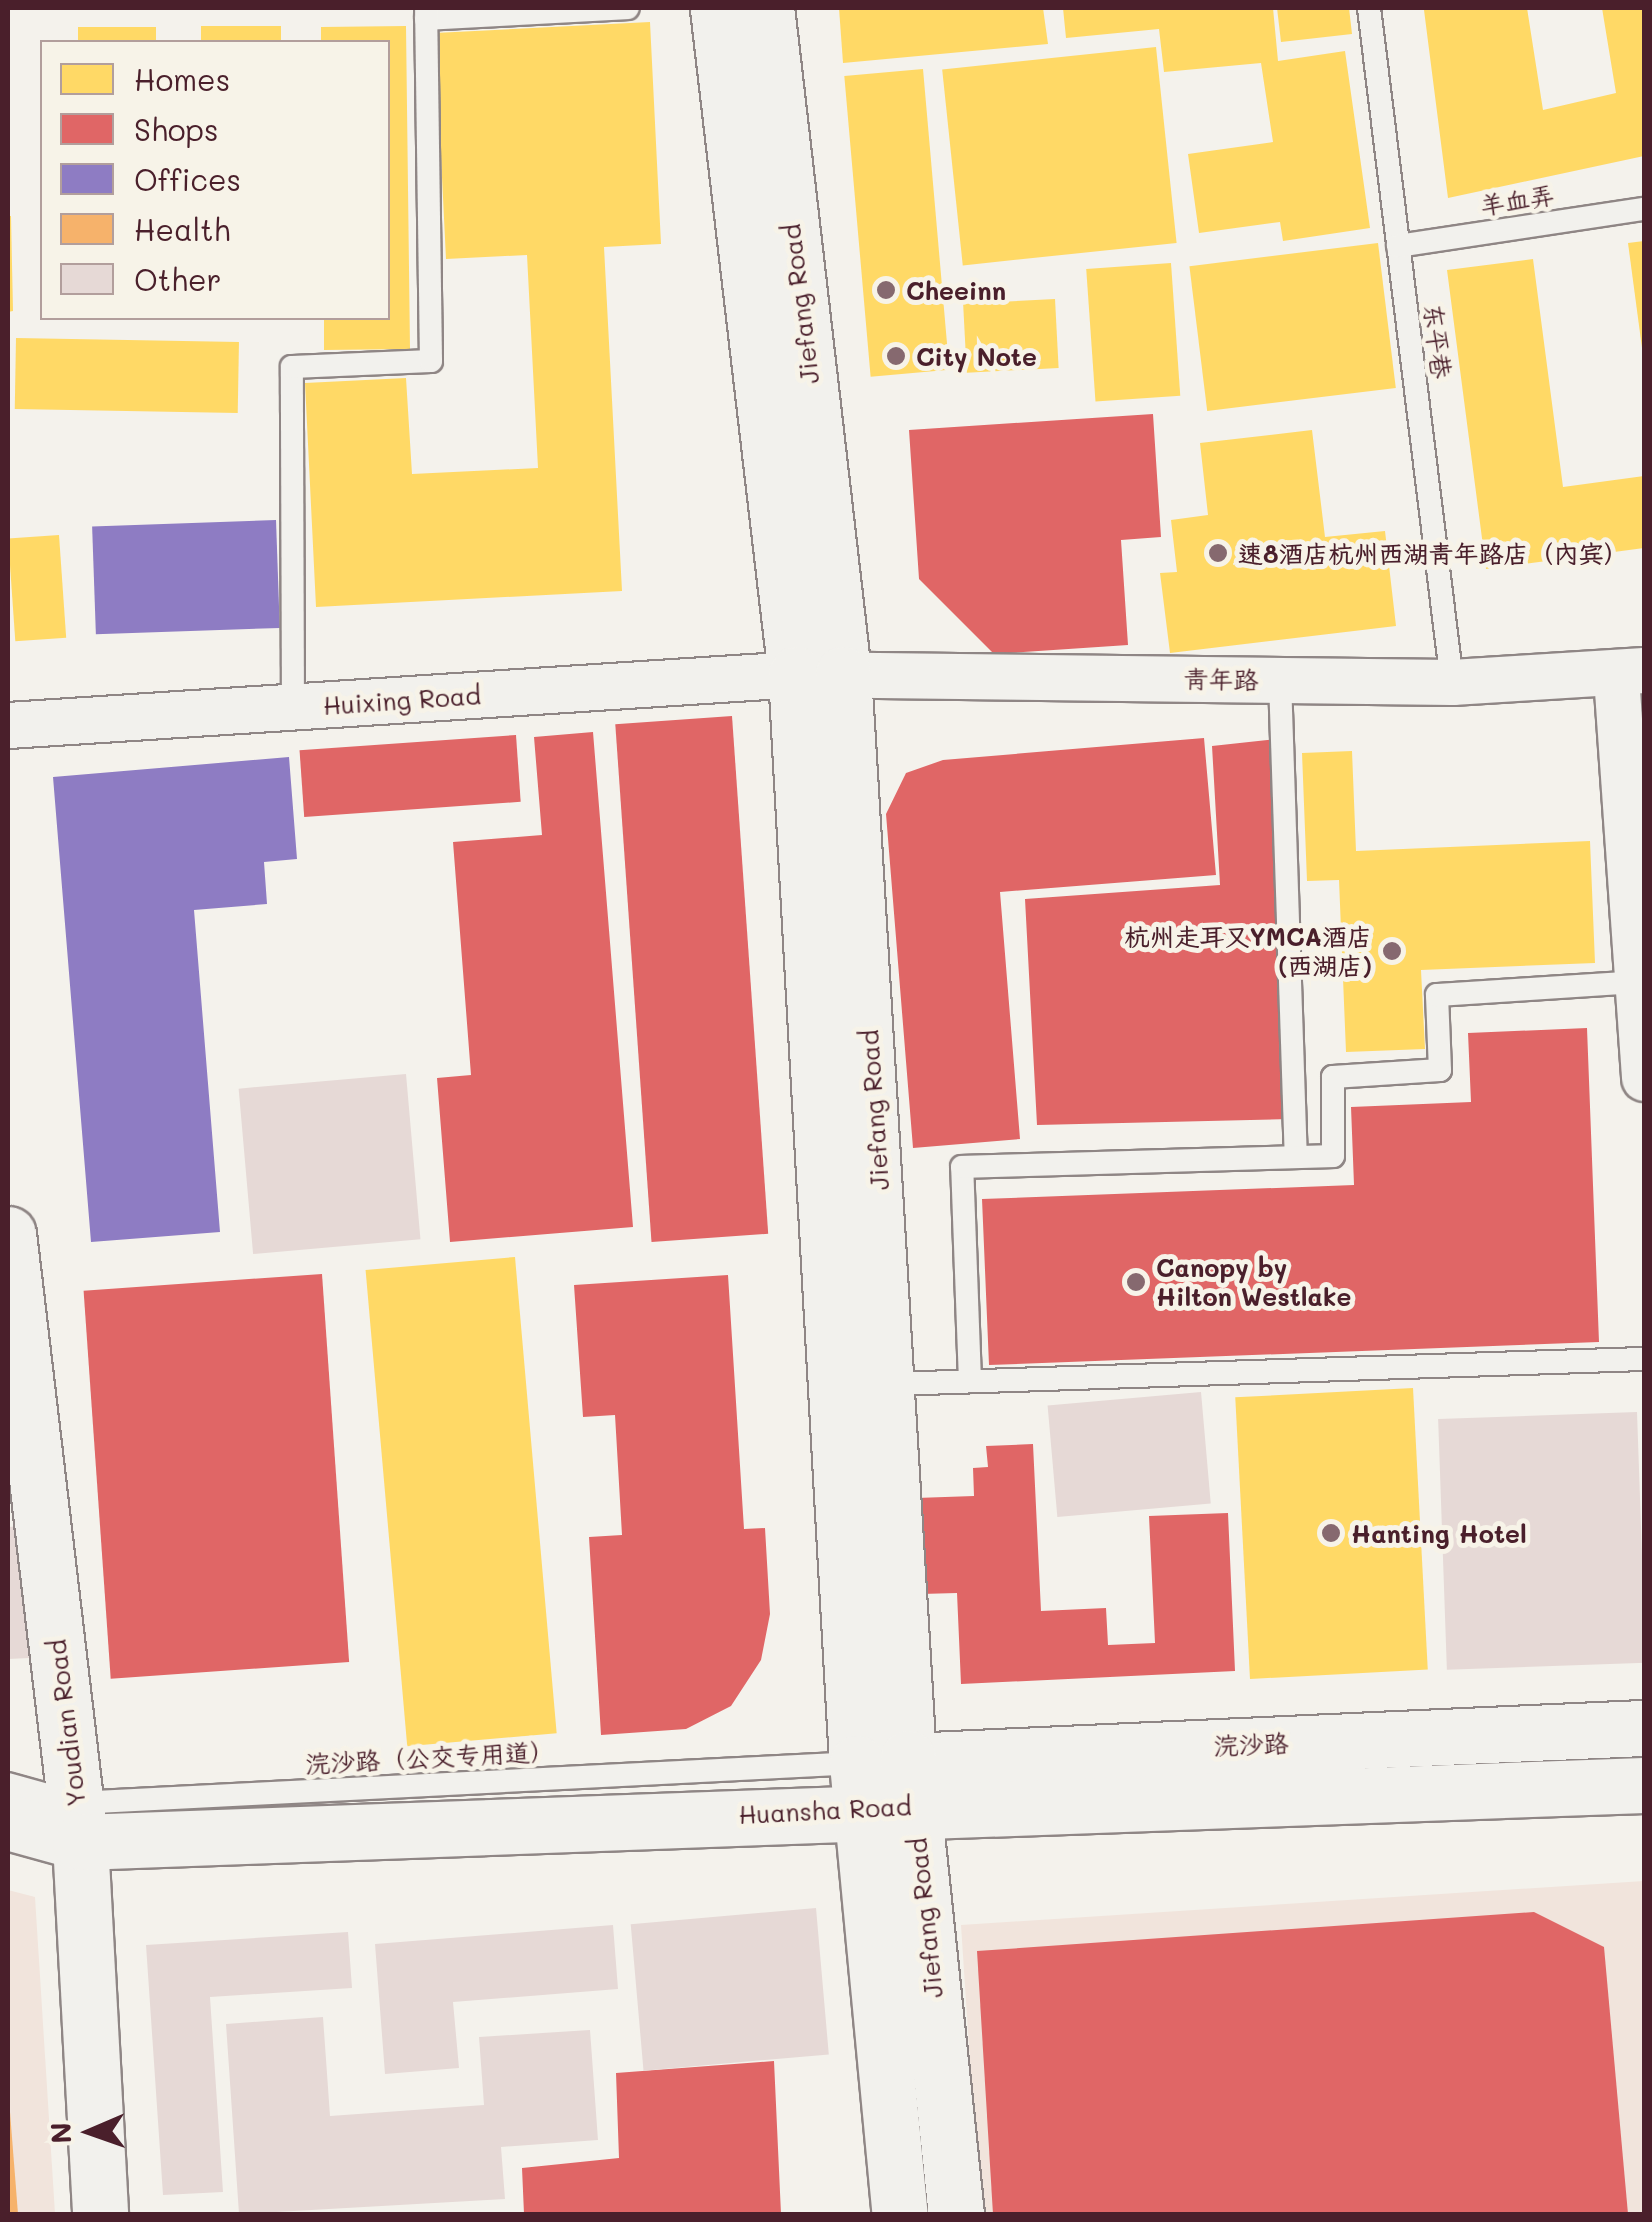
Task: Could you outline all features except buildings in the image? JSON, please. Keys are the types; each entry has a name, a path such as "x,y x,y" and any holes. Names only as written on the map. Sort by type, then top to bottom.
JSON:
{"main road":[{"name":"Jiefang Road","path":"718,8 820,674 893,1384 886,1784 956,2214"},
{"name":"Jiefang Road","path":"766,8 820,674 886,1784 900,2214"},
{"name":"Youdian Road","path":"8,1234 78,1822 100,2214"},
{"name":"浣沙路","path":"886,1784 1644,1728"},
{"name":"Huansha Road","path":"8,1822 78,1822 886,1784 1644,1785"}],"street":[{"name":"青年路","path":"820,674 1452,682 1630,673"},
{"path":"1630,673 1637,982 1644,1078"},
{"name":"Huixing Road","path":"8,725 820,674"}],"lane":[{"path":"293,707 292,367 431,360 426,13 628,8"},
{"name":"东平巷","path":"1368,8 1452,682"},
{"name":"羊血弄","path":"1398,246 1644,208"},
{"path":"1280,680 1296,1157"},
{"path":"970,1381 962,1167 1332,1156 1333,1077 1440,1070 1437,995 1637,982"},
{"path":"893,1384 1644,1359"},
{"path":"8,1784 78,1822"}],"shaded area":[{"path":"1644,1881 1644,2214 980,2214 961,1925"},
{"path":"8,1890 35,1897 55,2214 8,2214"}],"place":[{"name":"Cheeinn","path":"886,290"},
{"name":"City Note","path":"896,356"},
{"name":"速8酒店杭州西湖青年路店（内宾）","path":"1218,553"},
{"name":"杭州走耳又YMCA酒店 (西湖店)","path":"1392,951"},
{"name":"Canopy by Hilton Westlake","path":"1136,1282"},
{"name":"Hanting Hotel","path":"1331,1533"}]}
